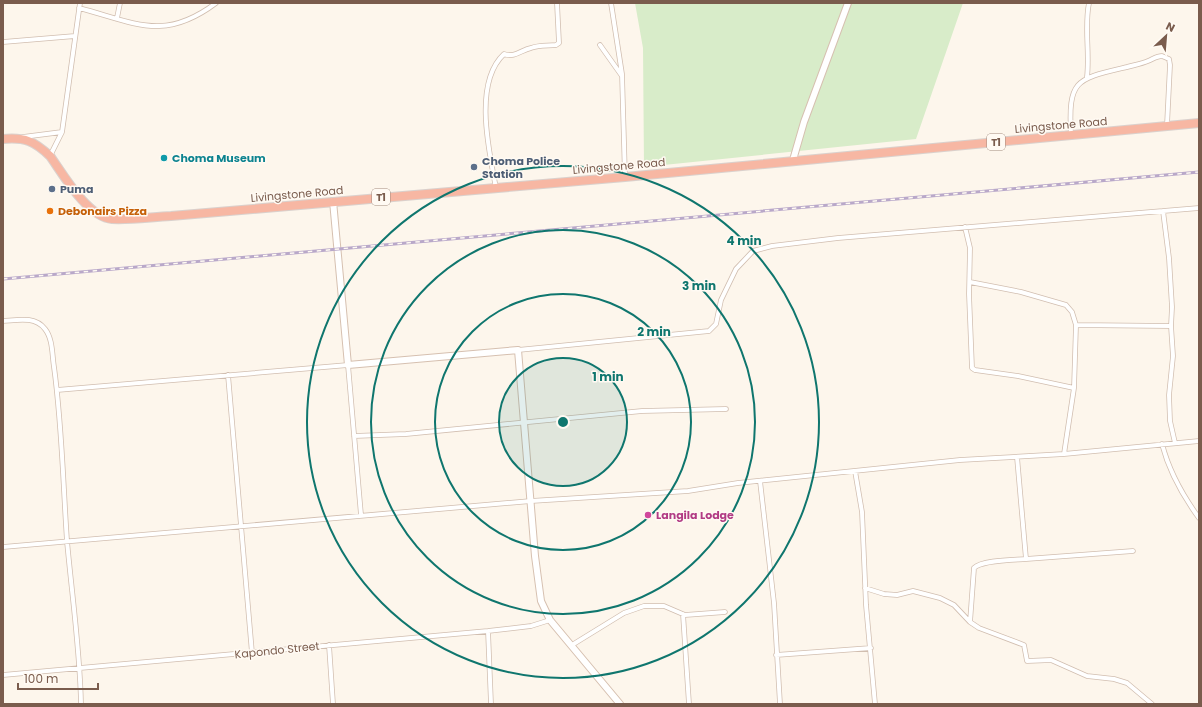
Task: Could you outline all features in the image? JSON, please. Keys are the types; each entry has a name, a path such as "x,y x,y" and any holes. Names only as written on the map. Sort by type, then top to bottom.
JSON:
{"highway":[{"name":"Livingstone Road","path":"20,138 43,150 50,156 86,205 100,215 110,219 171,216 626,177 793,160 1199,123"},
{"path":"3,139 20,138"}],"street":[{"path":"116,18 120,3"},
{"path":"50,156 62,132 80,6 116,18 154,27 175,25 190,19 216,3"},
{"path":"496,188 488,138 486,114 489,79 499,58 504,54 509,56 521,53 529,48 556,45 559,43 557,3"},
{"path":"611,3 622,76 626,177"},
{"path":"793,160 804,122 848,3"},
{"path":"1087,77 1088,50 1086,26 1089,3"},
{"path":"3,42 75,36"},
{"path":"600,45 622,76"},
{"path":"1071,135 1070,107 1078,84 1087,77 1147,62 1158,56 1166,57 1170,65 1167,125"},
{"path":"20,138 62,132"},
{"path":"333,201 361,515"},
{"path":"57,390 518,350 709,331 716,324 721,300 736,269 753,251 772,246 838,238 1199,208"},
{"path":"1163,211 1169,258 1172,307 1171,326 1173,356 1169,395 1170,421 1176,443"},
{"path":"965,227 970,248 972,368 975,370 1018,376 1074,388"},
{"path":"970,282 1021,292 1066,305 1072,312 1076,325 1074,388 1064,454"},
{"path":"3,320 29,319 36,321 46,330 52,347 57,390 67,540 80,668 81,704"},
{"path":"1076,325 1171,326"},
{"path":"518,350 541,601 550,620 572,644 620,704"},
{"path":"228,375 252,653"},
{"path":"354,436 406,434 642,411 726,409"},
{"path":"3,546 531,501 688,491 960,460 1064,454 1199,441"},
{"path":"1162,444 1166,461 1189,505 1199,518"},
{"path":"1017,457 1026,559"},
{"path":"855,472 862,512 865,588 875,704"},
{"path":"760,482 774,603 780,704"},
{"path":"970,622 974,568 976,565 1026,559 1133,551"},
{"path":"865,588 884,594 897,595 913,591 940,598 954,605 970,622 980,628 1024,645 1027,661 1051,660 1087,676 1114,679 1127,683 1152,704"},
{"path":"572,644 624,613 644,606 664,606 683,614 724,612"},
{"path":"683,614 689,704"},
{"name":"Kapondo Street","path":"3,675 488,631 532,626 550,620"},
{"path":"488,631 492,704"},
{"path":"329,645 333,704"},
{"path":"776,655 871,648"}],"green space":[{"path":"635,3 963,3 916,139 644,167 643,48"}],"railway":[{"path":"3,279 1199,172"}],"place":[{"name":"Choma Museum","path":"164,158"},
{"name":"Choma Police Station","path":"474,167"},
{"name":"Puma","path":"52,189"},
{"name":"Debonairs Pizza","path":"50,211"},
{"name":"Langila Lodge","path":"648,515"}]}
